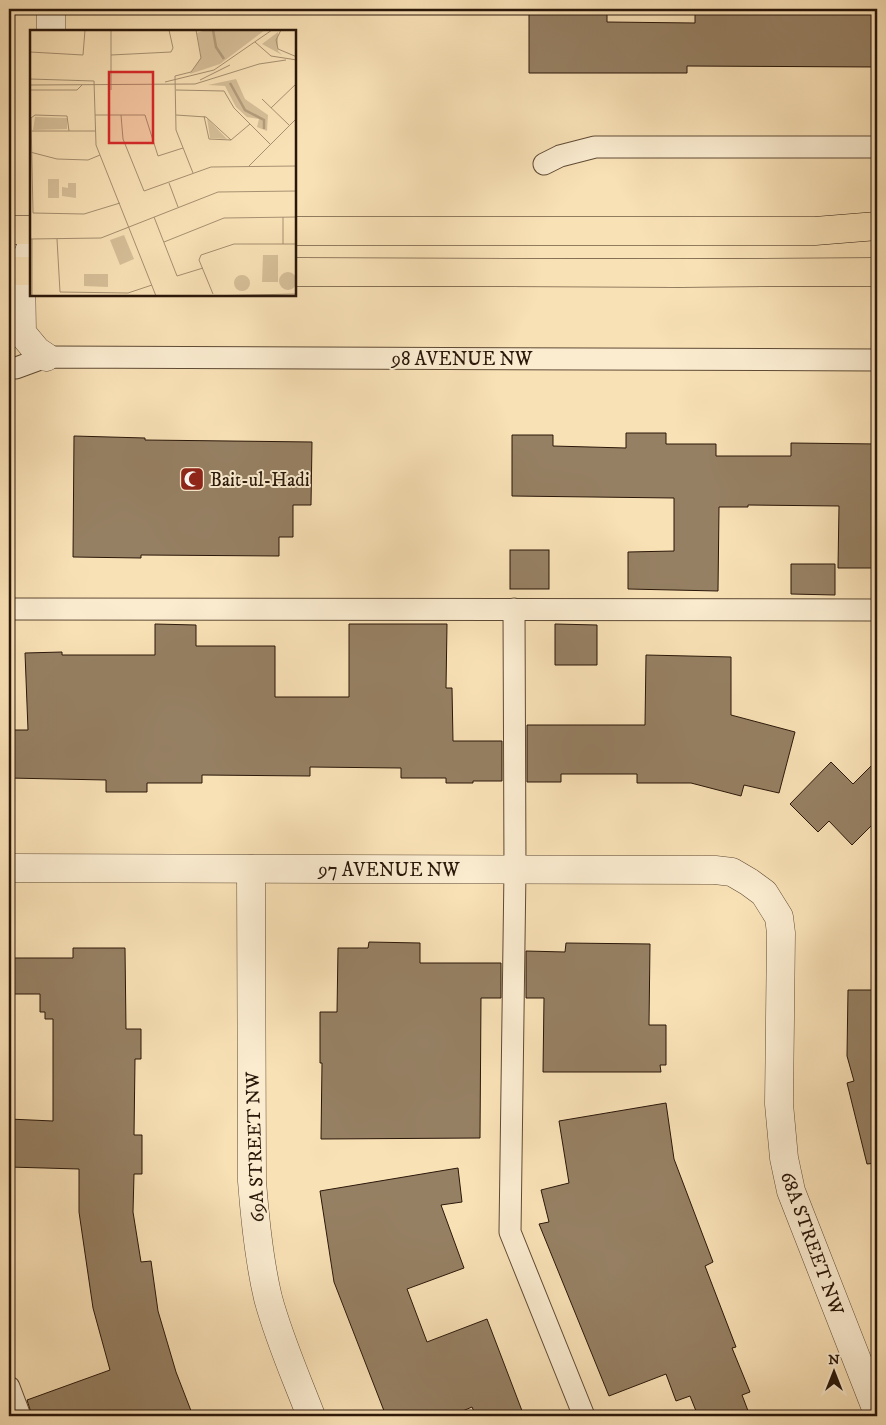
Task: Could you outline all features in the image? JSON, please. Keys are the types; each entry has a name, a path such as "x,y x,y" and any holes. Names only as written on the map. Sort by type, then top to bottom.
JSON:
{"main road":[{"path":"296,231 815,231 877,226"},
{"path":"9,230 30,230"},
{"path":"296,272 877,272"}],"street":[{"path":"51,9 51,30"},
{"path":"23,265 22,333 36,351 46,357"},
{"name":"97 AVENUE NW","path":"9,868 714,870 732,872 764,893"},
{"name":"69A STREET NW","path":"251,869 252,1181 255,1218 268,1298 281,1339 311,1416"},
{"name":"68A STREET NW","path":"764,893 779,917 781,933 779,1104 784,1158 791,1191 877,1411"}],"lane":[{"path":"544,164 568,153 596,147 877,147"},
{"path":"9,368 16,368 46,357"},
{"name":"98 AVENUE NW","path":"46,357 877,360"},
{"path":"9,609 877,610"},
{"path":"514,609 515,870 510,1232 584,1416"},
{"path":"9,1387 20,1416"}],"building":[{"path":"695,9 851,9 851,14 877,14 877,67 687,66 687,73 529,73 529,14 607,14 607,22 695,23"},
{"path":"626,433 666,433 666,444 716,444 716,456 791,456 791,443 877,444 876,568 838,568 839,506 748,505 748,507 719,507 718,591 628,589 628,552 674,551 674,498 512,496 512,435 553,435 553,446 626,448"},
{"name":"Bait-ul-Hadi","path":"74,436 145,438 145,440 312,442 311,505 293,505 293,537 279,537 279,556 141,555 141,558 73,557"},
{"path":"510,550 549,550 549,589 510,589"},
{"path":"791,564 835,564 835,595 791,594"},
{"path":"155,624 196,625 196,646 275,646 275,697 349,697 349,624 447,624 446,688 452,688 453,741 502,741 502,781 446,783 446,778 401,778 401,768 310,767 310,776 202,775 202,783 147,783 147,792 106,792 106,780 9,778 9,730 28,730 25,653 62,652 62,655 155,655"},
{"path":"555,624 597,625 597,665 555,665"},
{"path":"646,655 731,657 731,715 795,732 779,793 744,785 741,796 691,783 637,783 637,774 561,774 561,782 527,782 527,725 645,725"},
{"path":"877,760 877,820 852,845 829,821 818,832 790,804 831,762 853,784"},
{"path":"369,942 420,943 420,963 501,963 501,998 481,998 480,1138 321,1139 322,1063 320,1063 320,1012 337,1012 338,948 368,948"},
{"path":"566,943 650,944 649,1025 666,1025 666,1065 660,1065 661,1072 543,1072 544,998 526,998 526,951 565,952"},
{"path":"73,948 125,948 126,1029 141,1029 141,1059 135,1059 134,1135 142,1135 142,1174 134,1174 133,1212 141,1262 151,1261 158,1311 176,1372 193,1416 32,1416 27,1400 110,1370 93,1308 79,1212 79,1169 9,1167 9,1119 53,1121 53,1019 45,1019 45,1012 40,1012 40,994 9,994 9,958 73,958"},
{"path":"848,990 877,990 877,1163 867,1164 847,1083 854,1081 847,1056"},
{"path":"666,1103 674,1159 713,1262 705,1266 736,1347 732,1348 750,1392 742,1395 750,1416 698,1416 690,1396 676,1401 666,1374 609,1396 539,1224 549,1222 541,1190 569,1183 559,1121"},
{"path":"458,1168 462,1202 441,1205 464,1268 407,1289 427,1342 487,1319 524,1416 476,1416 472,1407 451,1416 386,1416 334,1282 320,1191"}],"place":[{"name":"Bait-ul-Hadi","path":"192,479"}]}
